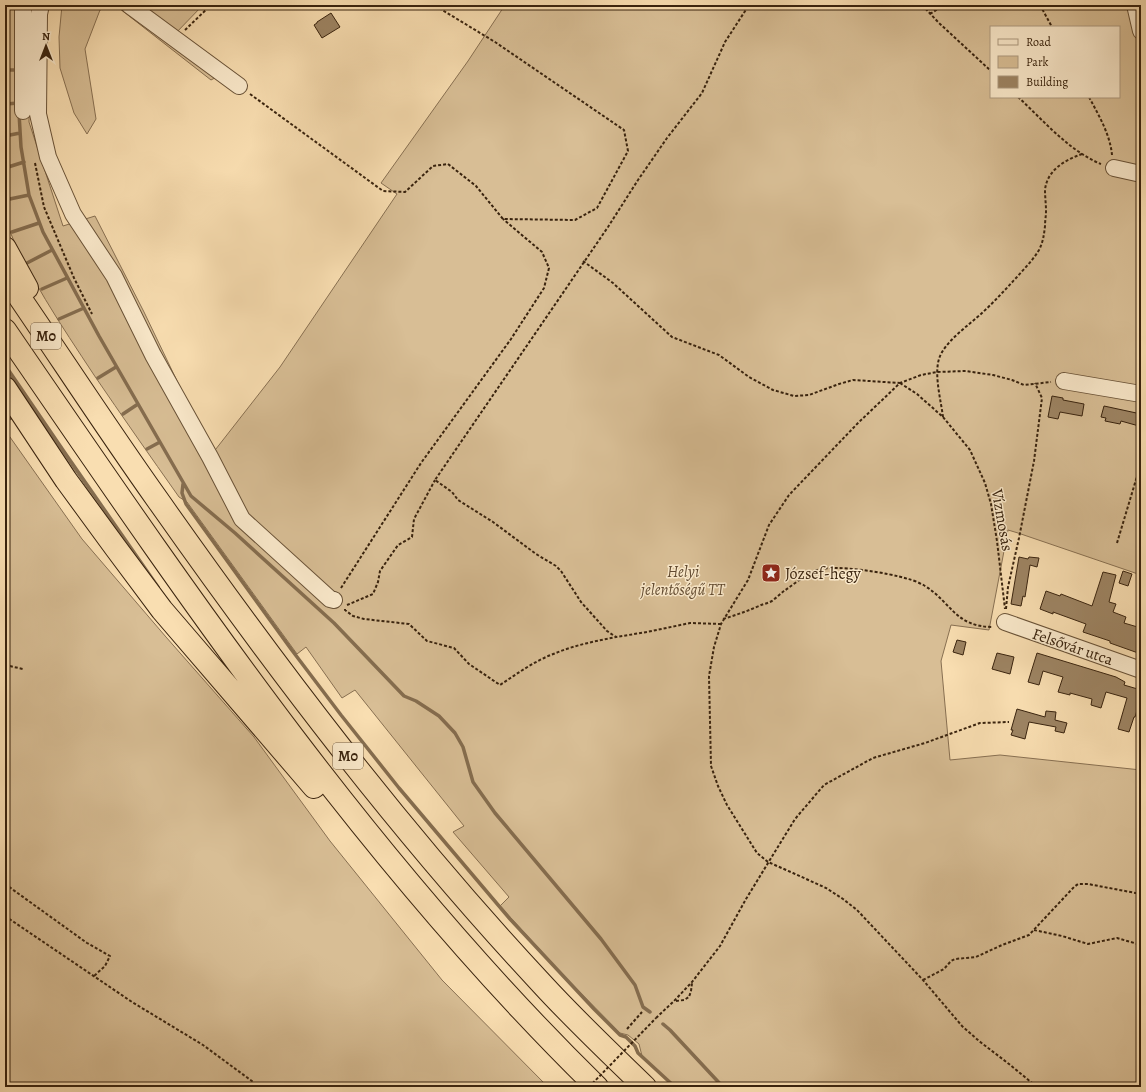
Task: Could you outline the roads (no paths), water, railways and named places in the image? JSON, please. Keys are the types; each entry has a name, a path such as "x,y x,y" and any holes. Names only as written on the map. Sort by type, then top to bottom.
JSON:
{"highway":[{"path":"5,248 86,396"},
{"name":"M0","path":"5,276 157,500 269,655 373,788 500,939 590,1034 645,1087"},
{"name":"M0","path":"5,330 168,567 261,695 359,823 472,957 515,1004 597,1087"},
{"path":"5,388 66,480 162,610 334,811 359,823"}],"street":[{"path":"23,5 23,111"},
{"path":"41,5 39,14 38,114 48,157 73,214 114,276 153,355 210,457 242,519 330,599 334,600"},
{"path":"129,5 239,86"},
{"path":"1135,5 1141,31"},
{"path":"1114,168 1141,174"},
{"path":"1064,381 1141,394"},
{"name":"Felsővár utca","path":"1005,622 1141,670"}],"waterway":[{"path":"5,70 17,70"},
{"path":"5,104 19,103"},
{"path":"19,113 21,147 29,195 43,232 99,336 191,496 235,533 334,623 404,696 416,701 439,716 455,733 463,747 473,782 495,813 601,939 635,985 643,1007 650,1012"},
{"path":"5,136 20,133"},
{"path":"5,168 24,162"},
{"path":"5,200 29,195"},
{"path":"12,232 39,223"},
{"path":"27,263 52,250"},
{"path":"42,289 67,278"},
{"path":"59,319 84,308"},
{"path":"5,365 158,587"},
{"path":"98,378 116,367"},
{"path":"123,414 138,404"},
{"path":"5,421 13,417"},
{"path":"147,449 160,442"},
{"path":"183,484 182,493 186,504 291,649 399,788 510,919 594,1009 620,1035 626,1037 635,1046 638,1053 675,1087"},
{"path":"663,1024 723,1087"}],"place":[{"name":"József-hegy","path":"771,573"}],"park label":[{"name":"Helyi jelentőségű TT","path":"683,580"}]}
